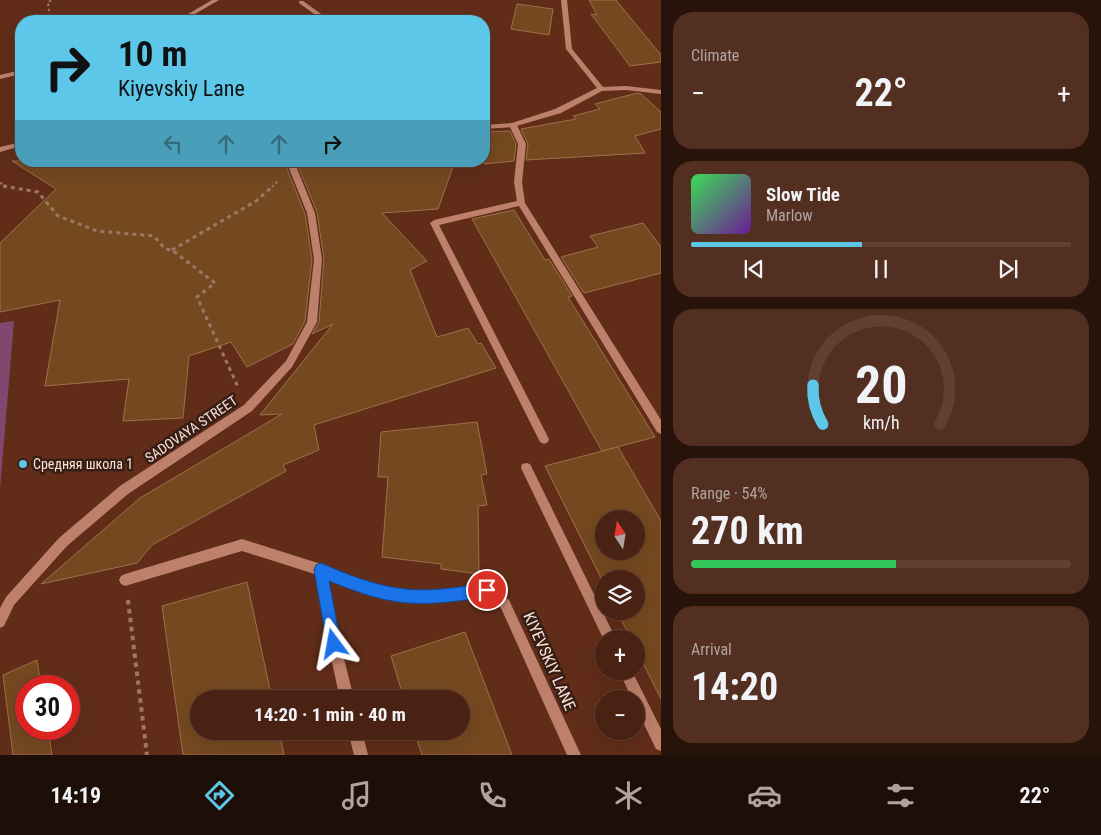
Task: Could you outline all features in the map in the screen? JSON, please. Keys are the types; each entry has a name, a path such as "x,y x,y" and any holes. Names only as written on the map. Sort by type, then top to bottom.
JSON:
{"street":[{"path":"190,15 216,0"},
{"path":"564,0 569,49 601,89"},
{"path":"301,2 319,15"},
{"path":"0,77 15,73"},
{"path":"490,127 513,125 558,111 601,89 626,88 661,92"},
{"path":"513,125 522,144 518,182 521,203 661,429"},
{"path":"0,150 15,146"},
{"name":"SADOVAYA STREET","path":"0,622 10,601 62,542 124,490 248,408 289,364 312,322 318,259 311,213 292,167"},
{"path":"521,203 434,223 544,439"},
{"path":"526,468 606,630"},
{"name":"KIYEVSKIY LANE","path":"125,580 242,545 321,570 361,586 400,596 447,595 487,590 505,604 574,755"},
{"path":"321,570 330,626 345,690"},
{"path":"629,680 661,744"},
{"path":"357,740 361,755"}],"path":[{"path":"49,15 48,2 53,0"},
{"path":"172,250 256,201 288,167"},
{"path":"0,183 4,186 38,192 58,216 97,231 154,236 165,249 172,250 215,283 196,297 248,408"},
{"path":"125,580 147,755"}],"shaded area":[{"path":"14,321 0,489 0,323"}],"building":[{"path":"589,0 616,0 661,55 661,62 630,66 591,14 597,15"},
{"path":"517,4 553,9 549,35 511,29"},
{"path":"637,93 641,94 661,112 661,129 635,136 645,153 526,160 528,144 521,129 576,119 573,116 600,109 595,104"},
{"path":"510,131 516,144 514,161 490,163 490,132"},
{"path":"21,167 286,167 305,214 312,259 305,321 293,344 247,367 231,342 189,356 183,418 123,421 129,379 45,386 60,300 0,312 0,243 56,189"},
{"path":"298,167 453,167 438,209 382,213 427,261 410,270 437,337 468,328 478,344 481,343 496,368 314,425 319,450 283,465 286,471 152,545 137,563 41,584 140,498 282,414 260,415 333,324 312,334 319,322 324,259 317,212"},
{"path":"514,210 545,260 549,259 572,296 568,297 655,437 602,451 472,219"},
{"path":"643,223 661,247 661,273 584,293 561,257 598,247 590,236"},
{"path":"477,422 487,474 481,475 487,505 478,506 479,574 441,569 441,564 382,557 388,477 378,477 381,432"},
{"path":"618,447 661,521 661,699 645,667 645,630 626,630 622,620 645,620 645,570 597,570 545,466"},
{"path":"247,582 270,690 190,690 190,740 281,740 284,755 183,755 162,606"},
{"path":"465,632 512,755 422,755 417,740 470,740 470,690 401,690 391,656"},
{"path":"37,660 39,675 15,675 15,740 50,740 52,755 13,755 3,675"}],"place":[{"name":"Средняя школа 1","path":"23,464"}],"route":[{"path":"334,644 321,570 361,586 400,596 447,595 487,590"}]}
